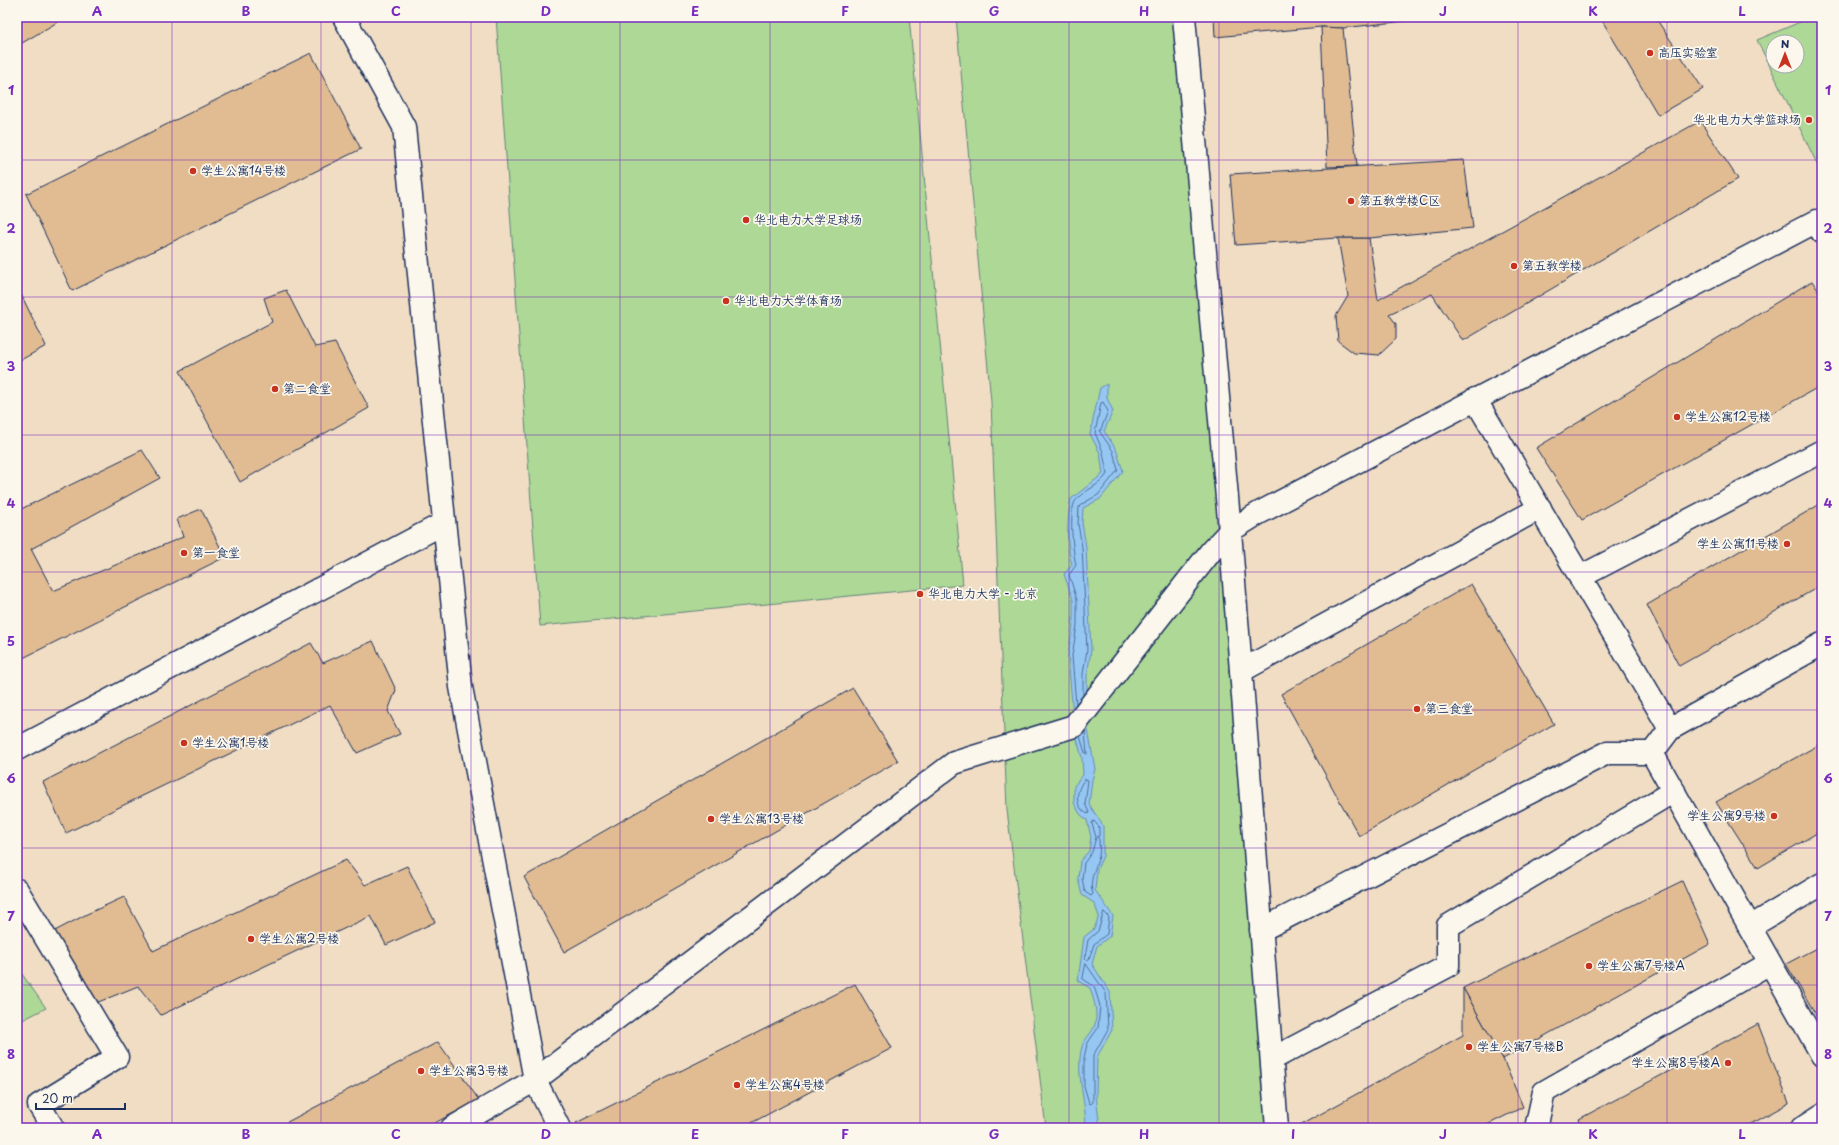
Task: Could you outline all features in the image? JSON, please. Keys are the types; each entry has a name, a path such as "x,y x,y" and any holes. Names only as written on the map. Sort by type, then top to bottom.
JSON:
{"street":[{"path":"344,17 404,127 461,687 535,1080 559,1128"},
{"path":"1184,17 1230,531 1277,1128"},
{"path":"452,1128 535,1080 954,763 1074,726 1212,550 1230,531 1259,514 1475,399 1820,224"},
{"path":"1475,399 1670,729"},
{"path":"1580,577 1822,450"},
{"path":"1241,671 1540,508"},
{"path":"17,749 444,523"},
{"path":"1652,752 1670,729 1822,644"},
{"path":"1261,930 1607,752 1652,752"},
{"path":"1652,752 1822,1054"},
{"path":"1272,1059 1448,966 1448,926 1674,792"},
{"path":"1750,926 1822,884"},
{"path":"17,890 117,1057 39,1105 53,1128"},
{"path":"1536,1128 1544,1092 1770,962"},
{"path":"1802,1128 1822,1115"}],"shaded area":[{"name":"华北电力大学 - 北京","path":"17,17 1822,17 1822,1122 1814,1128 17,1128"}],"green space":[{"name":"华北电力大学体育场","path":"496,17 909,17 963,585 540,626"},
{"path":"956,17 1184,17 1277,1128 1046,1128 1007,810 991,402"},
{"name":"华北电力大学篮球场","path":"1812,17 1822,17 1822,174 1773,74 1805,74 1805,34 1771,34"},
{"name":"华北电力大学篮球场","path":"1765,37 1765,56 1757,40"},
{"path":"17,967 46,1008 17,1023"}],"water":[{"path":"1107,384 1107,398 1113,411 1104,431 1116,449 1123,471 1100,499 1083,508 1082,523 1086,547 1091,650 1087,675 1088,730 1095,769 1089,804 1103,826 1103,856 1097,869 1095,890 1113,916 1110,936 1097,946 1092,964 1110,992 1112,1030 1097,1057 1096,1095 1100,1128 1086,1128 1080,1076 1080,1058 1083,1043 1094,1027 1096,1013 1090,988 1078,981 1084,937 1094,929 1099,916 1094,903 1082,895 1078,879 1080,861 1089,851 1091,837 1087,820 1080,814 1074,803 1074,786 1083,775 1082,758 1074,728 1068,655 1073,625 1073,600 1064,574 1072,565 1068,532 1071,499 1103,474 1100,453 1090,434 1100,388"}],"building":[{"path":"17,17 66,17 17,46"},
{"path":"1214,17 1441,17 1343,28 1321,27 1215,37"},
{"name":"高压实验室","path":"1600,17 1655,17 1703,89 1658,115"},
{"path":"1321,27 1343,28 1357,166 1327,167"},
{"name":"学生公寓14号楼","path":"311,53 361,149 72,291 26,194"},
{"name":"第五教学楼","path":"1700,121 1738,179 1463,341 1432,294 1389,314 1396,324 1396,339 1379,355 1354,353 1338,341 1336,316 1348,296 1338,238 1369,238 1378,300"},
{"name":"第五教学楼C区","path":"1464,160 1473,228 1369,238 1338,238 1236,245 1230,174"},
{"name":"学生公寓12号楼","path":"1812,281 1822,296 1822,385 1582,520 1536,448"},
{"path":"17,286 46,346 17,362"},
{"name":"第二食堂","path":"286,290 315,347 335,343 369,408 240,482 180,371 272,322 264,298"},
{"name":"第一食堂","path":"142,450 160,478 31,549 53,591 183,537 177,519 201,509 225,557 17,661 17,511"},
{"name":"学生公寓11号楼","path":"1822,503 1822,585 1679,666 1647,605"},
{"name":"第三食堂","path":"1471,584 1554,724 1359,836 1281,694"},
{"name":"学生公寓1号楼","path":"373,641 396,690 388,711 400,734 357,753 330,705 66,833 43,782 311,643 323,663"},
{"name":"学生公寓13号楼","path":"853,688 898,761 564,952 524,877"},
{"name":"学生公寓9号楼","path":"1822,743 1822,830 1758,868 1716,802"},
{"name":"学生公寓2号楼","path":"346,860 365,885 407,866 435,922 386,945 371,916 161,1015 138,986 91,1005 53,932 124,897 153,951"},
{"name":"学生公寓7号楼A","path":"1682,881 1710,944 1503,1059 1463,988"},
{"path":"1822,945 1822,1025 1786,964"},
{"name":"学生公寓4号楼","path":"855,984 892,1048 742,1128 579,1128 576,1123"},
{"name":"学生公寓7号楼B","path":"1463,988 1503,1059 1523,1107 1481,1128 1297,1128 1463,1035"},
{"name":"学生公寓8号楼A","path":"1758,1024 1789,1103 1744,1128 1582,1128 1579,1119"},
{"name":"学生公寓3号楼","path":"438,1042 479,1100 425,1128 276,1128"}],"place":[{"name":"高压实验室","path":"1650,53"},
{"name":"华北电力大学篮球场","path":"1809,120"},
{"name":"学生公寓14号楼","path":"193,171"},
{"name":"第五教学楼C区","path":"1351,201"},
{"name":"华北电力大学足球场","path":"746,220"},
{"name":"第五教学楼","path":"1514,266"},
{"name":"华北电力大学体育场","path":"726,301"},
{"name":"第二食堂","path":"275,389"},
{"name":"学生公寓12号楼","path":"1677,417"},
{"name":"学生公寓11号楼","path":"1787,544"},
{"name":"第一食堂","path":"184,553"},
{"name":"华北电力大学 - 北京","path":"920,594"},
{"name":"第三食堂","path":"1417,709"},
{"name":"学生公寓1号楼","path":"184,743"},
{"name":"学生公寓9号楼","path":"1774,816"},
{"name":"学生公寓13号楼","path":"711,819"},
{"name":"学生公寓2号楼","path":"251,939"},
{"name":"学生公寓7号楼A","path":"1589,966"},
{"name":"学生公寓7号楼B","path":"1469,1047"},
{"name":"学生公寓8号楼A","path":"1728,1063"},
{"name":"学生公寓3号楼","path":"421,1071"},
{"name":"学生公寓4号楼","path":"737,1085"}]}
